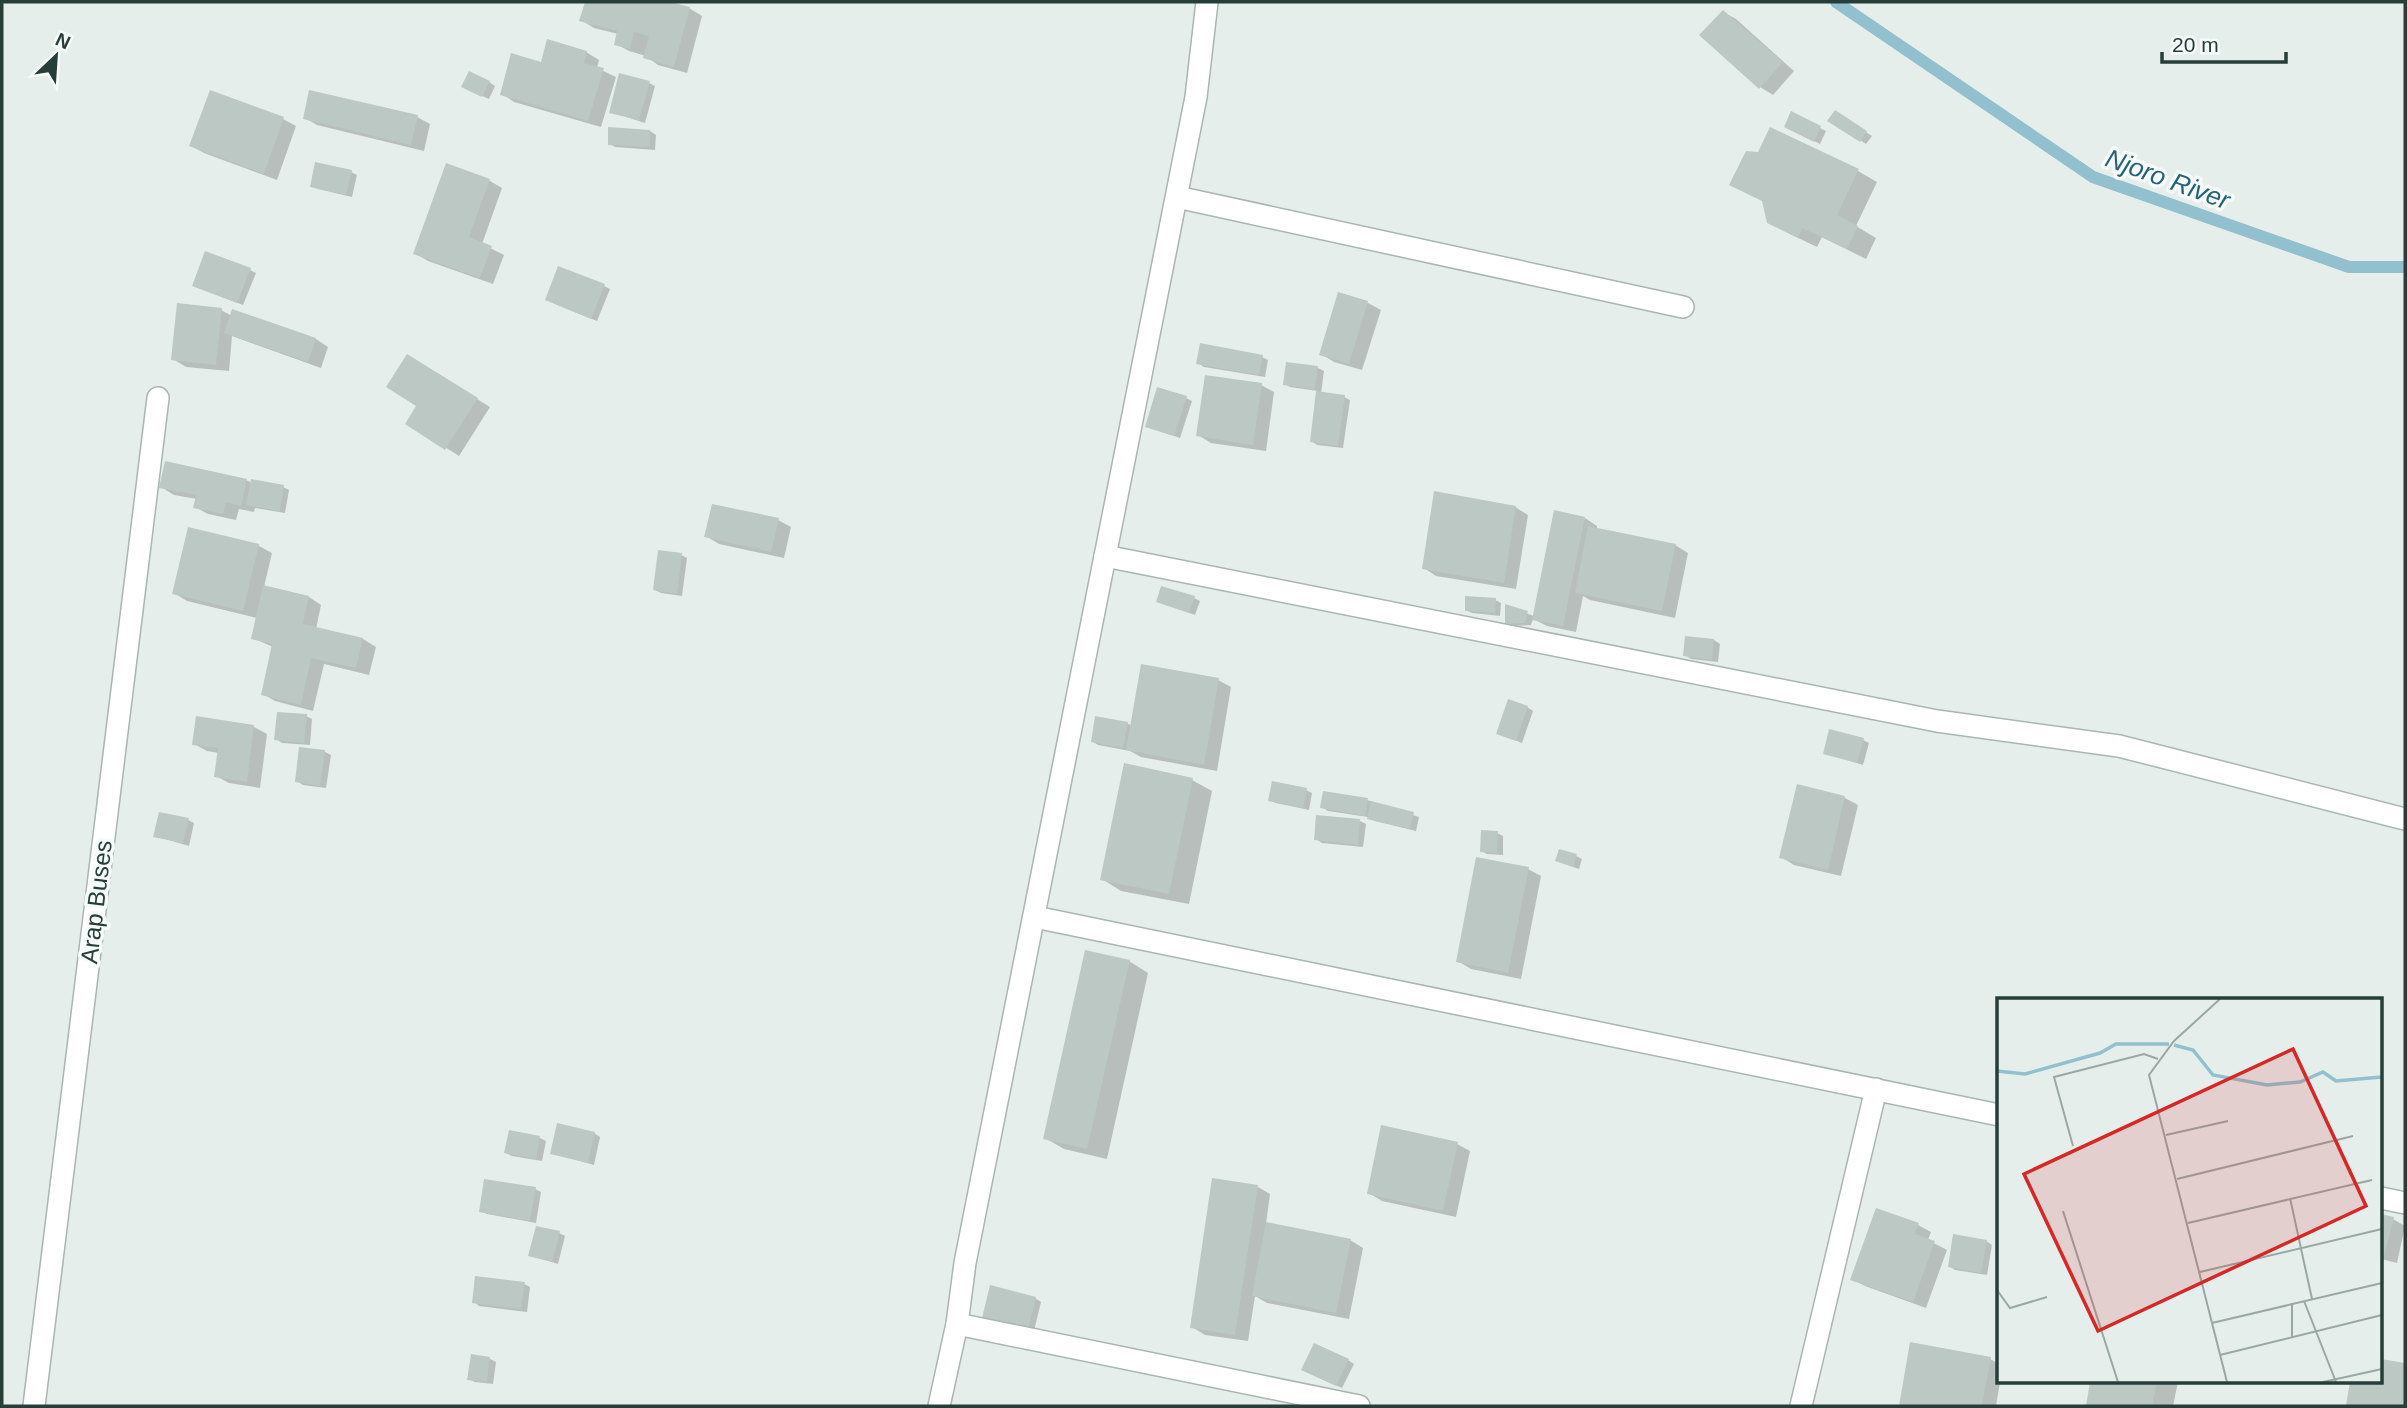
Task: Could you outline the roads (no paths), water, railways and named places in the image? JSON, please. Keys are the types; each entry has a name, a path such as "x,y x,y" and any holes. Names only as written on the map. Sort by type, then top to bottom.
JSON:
{"street":[{"path":"939,1406 957,1324 965,1263 1177,197 1196,97 1207,2"},
{"path":"1177,197 1683,307"},
{"name":"Arap Buses","path":"34,1406 158,398"},
{"path":"1105,556 1937,721 2119,746 2405,819"},
{"path":"1035,917 1997,1115"},
{"path":"1801,1406 1876,1089"},
{"path":"2382,1198 2405,1203"},
{"path":"957,1324 1359,1406"}],"waterway":[{"name":"Njoro River","path":"1836,2 2093,177 2349,267 2405,267"}]}
